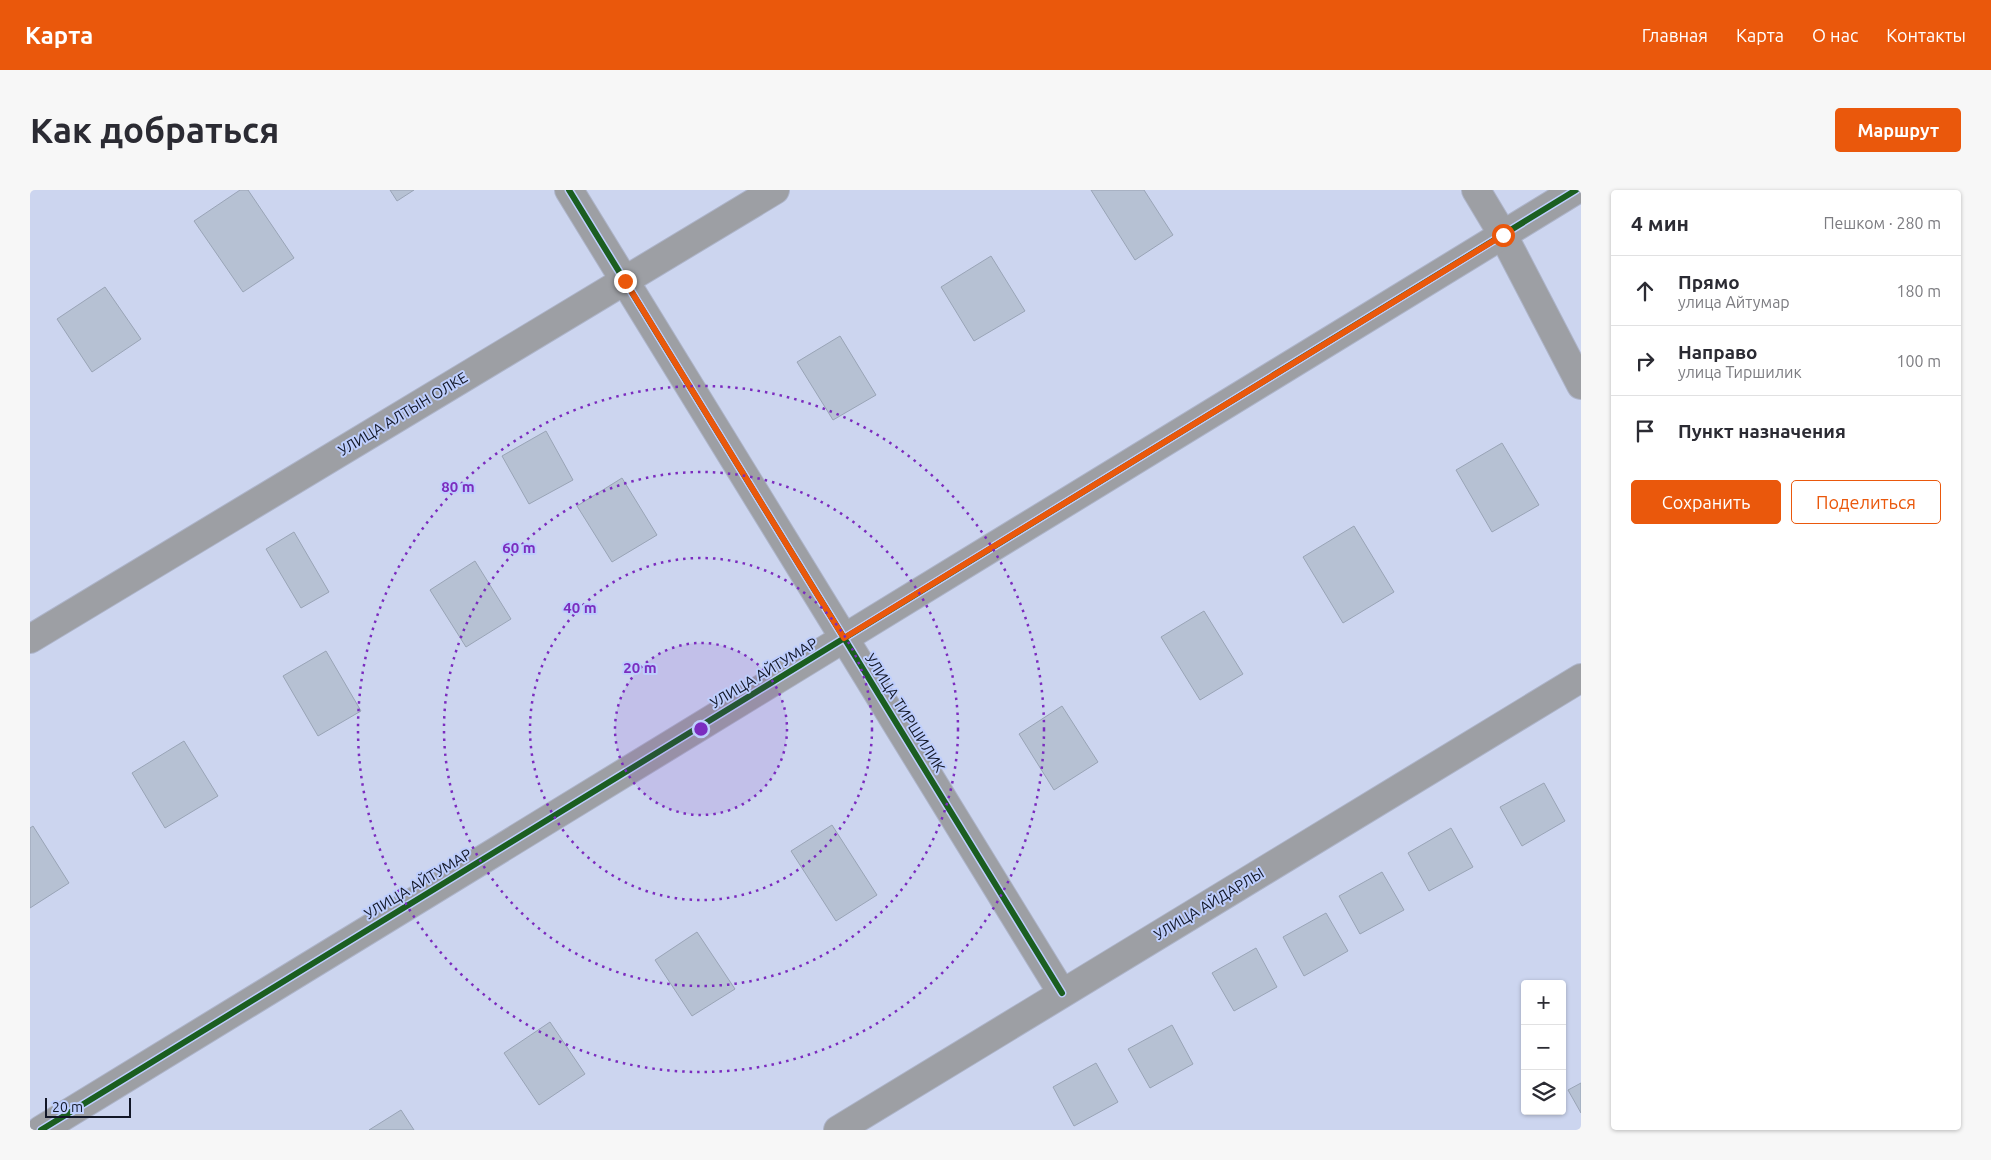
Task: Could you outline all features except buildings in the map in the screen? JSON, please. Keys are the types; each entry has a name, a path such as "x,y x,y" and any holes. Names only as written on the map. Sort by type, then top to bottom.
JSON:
{"street":[{"name":"УЛИЦА ТИРШИЛИК","path":"569,190 1062,994"},
{"name":"УЛИЦА АЛТЫН ОЛКЕ","path":"30,639 776,190"},
{"path":"1476,190 1503,235 1581,385"},
{"name":"УЛИЦА АЙТУМАР","path":"41,1130 1576,190"},
{"name":"УЛИЦА АЙДАРЛЫ","path":"838,1130 1581,678"}],"cycle path":[{"path":"569,190 1062,993"},
{"path":"41,1130 1576,190"}],"route":[{"path":"625,281 844,638 1503,235"}]}
